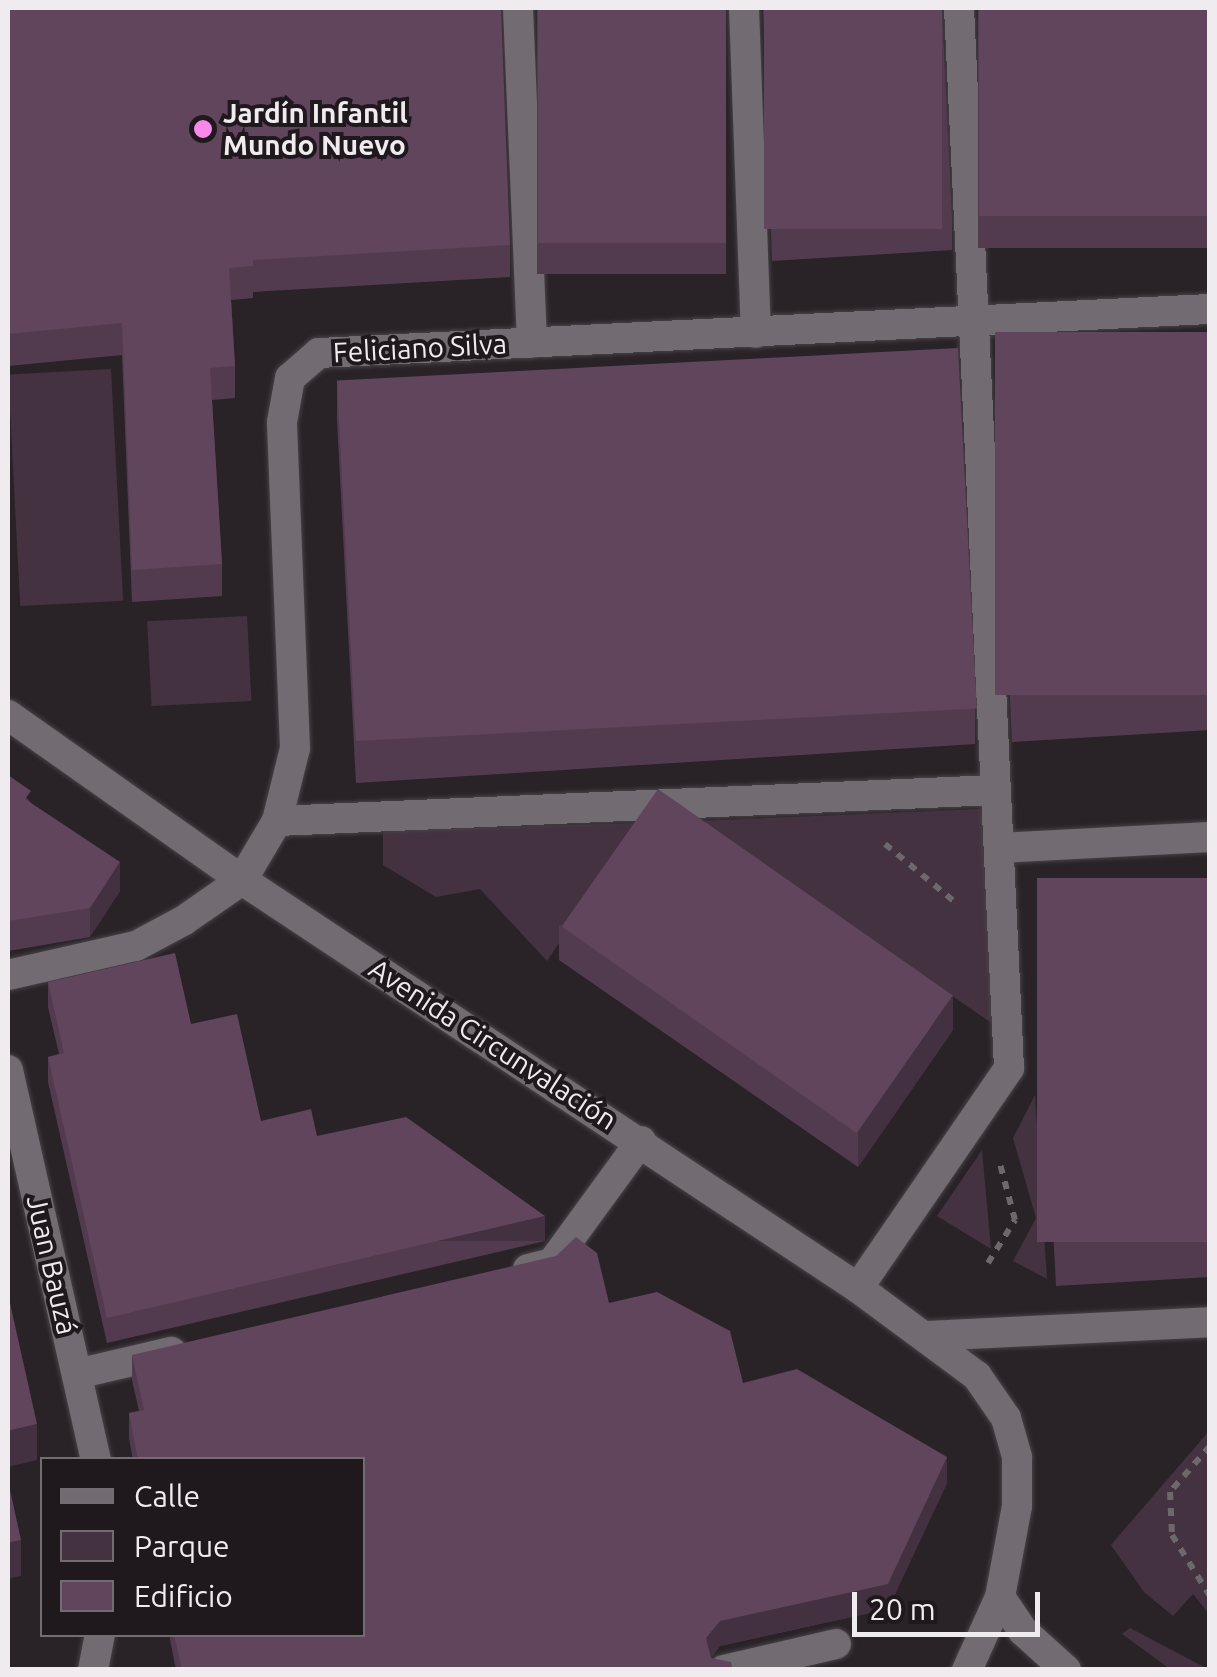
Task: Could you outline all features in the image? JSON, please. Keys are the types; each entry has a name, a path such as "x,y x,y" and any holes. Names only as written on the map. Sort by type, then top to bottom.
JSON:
{"street":[{"path":"518,8 532,343"},
{"path":"744,8 756,332"},
{"path":"858,1288 1009,1068 959,8"},
{"name":"Feliciano Silva","path":"8,974 136,946 242,880 277,821 295,748 282,422 290,378 320,352 1210,309"},
{"name":"Avenida Circunvalación","path":"8,715 242,880 858,1288 978,1376 1006,1418 1017,1457 1016,1506 1000,1598 967,1670"},
{"path":"277,821 996,790"},
{"path":"998,848 1210,837"},
{"name":"Juan Bauzá","path":"8,1070 95,1457"},
{"path":"495,1276 552,1263 641,1142"},
{"path":"927,1336 1210,1322"},
{"path":"77,1374 210,1343"},
{"path":"1000,1598 1046,1655 1066,1670"},
{"path":"93,1670 99,1637"},
{"path":"724,1670 836,1644"}],"path":[{"path":"836,797 933,888 1003,934"},
{"path":"985,1102 1014,1220 988,1264"},
{"path":"1210,1446 1170,1492 1172,1535 1210,1596"}],"green space":[{"path":"111,369 123,601 20,606 8,374"},
{"path":"247,616 251,701 152,706 147,621"},
{"path":"981,809 993,1024 697,821"},
{"path":"639,823 547,961 480,889 436,897 383,865 383,831"},
{"path":"1035,1095 1047,1279 1013,1261 1036,1218 1013,1138"},
{"path":"982,1150 991,1249 937,1216"},
{"path":"1209,1431 1209,1614 1193,1594 1173,1616 1144,1592 1111,1545"},
{"path":"1130,1628 1208,1669 1170,1669 1122,1634"}],"building":[{"path":"8,8 501,8 510,245 253,260 253,266 229,268 235,366 210,368 222,564 132,570 122,323 8,334"},
{"path":"538,8 726,8 726,243 538,243"},
{"path":"764,8 942,8 942,229 764,229"},
{"path":"979,8 1210,8 1210,216 979,216"},
{"path":"995,332 1210,332 1210,695 995,695"},
{"path":"958,348 977,709 356,741 337,381"},
{"path":"8,775 31,791 25,799 120,862 90,908 8,921"},
{"path":"658,789 953,995 857,1133 562,927"},
{"path":"1037,878 1210,878 1210,1242 1037,1242"},
{"path":"175,953 191,1024 237,1014 261,1121 311,1109 317,1136 406,1117 545,1216 107,1318 48,1057 64,1053 48,982"},
{"path":"576,1237 597,1253 609,1303 657,1292 730,1331 743,1383 797,1369 947,1457 888,1584 720,1621 706,1638 711,1658 731,1662 733,1670 182,1670 175,1637 365,1637 365,1457 137,1457 129,1413 144,1410 132,1355 556,1256"},
{"path":"8,1294 37,1424 8,1431"},
{"path":"8,1481 21,1540 8,1543"}],"place":[{"name":"Jardín Infantil Mundo Nuevo","path":"203,129"}]}
